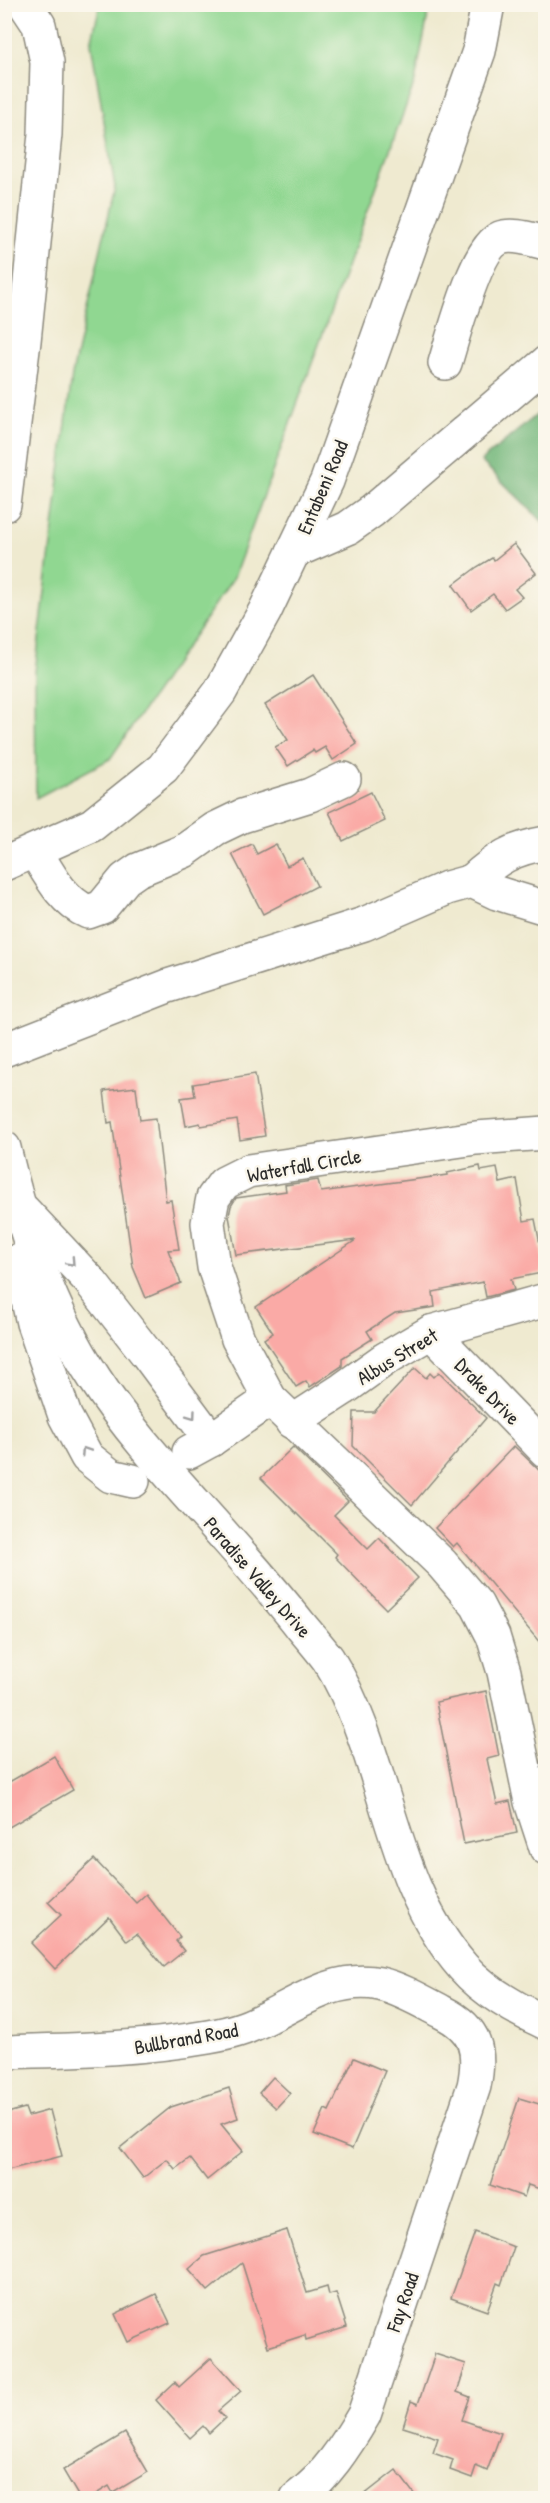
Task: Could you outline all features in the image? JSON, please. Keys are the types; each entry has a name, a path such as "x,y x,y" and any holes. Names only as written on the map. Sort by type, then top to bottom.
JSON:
{"street":[{"path":"4,505 24,341 45,134 47,62 39,25 25,4"},
{"name":"Entabeni Road","path":"14,866 92,825 163,768 220,692 265,611 327,481 479,51 488,4"},
{"path":"445,363 478,264 489,247 500,238 515,236 546,243"},
{"path":"294,552 348,528 372,511 546,363"},
{"path":"14,866 56,885 77,907 88,912 102,907 125,879 138,870 184,851 215,828 242,816 310,795 344,779"},
{"path":"4,1050 168,986 364,924 447,888 472,881 496,860 519,848 546,843"},
{"path":"472,881 497,893 546,908"},
{"name":"Waterfall Circle","path":"546,1133 476,1138 248,1171 224,1183 213,1198 208,1223 214,1267 238,1339 281,1410 442,1564 477,1605 493,1636 504,1672 531,1802 546,1848"},
{"name":"Paradise Valley Drive","path":"4,1148 17,1203 42,1278 70,1336 95,1379 167,1471 281,1601 327,1659 357,1716 408,1872 432,1925 464,1969 509,2005 546,2023"},
{"path":"17,1203 89,1280 147,1354 200,1446 281,1410"},
{"path":"17,1203 16,1250 33,1323 65,1416 87,1457 111,1476 133,1481"},
{"name":"Albus Street","path":"281,1410 344,1389 385,1359 431,1332 546,1300"},
{"name":"Drake Drive","path":"431,1332 546,1451"},
{"name":"Bullbrand Road","path":"4,2052 120,2049 209,2037 243,2029 316,1991 350,1983 380,1984 411,1996 453,2017 469,2033 478,2048 474,2086"},
{"name":"Fay Road","path":"297,2499 329,2467 348,2442 364,2415 474,2086"}],"green space":[{"path":"100,5 430,5 415,81 234,577 110,759 36,798 35,672 72,375 115,187 91,43"},
{"path":"545,408 545,524 481,461"}],"building":[{"path":"514,544 536,573 515,589 522,597 505,609 493,594 471,610 453,585 477,567 492,558 494,560"},
{"path":"313,675 357,744 333,760 325,747 315,753 313,750 288,766 275,747 288,740 265,705"},
{"path":"371,792 385,821 343,841 329,812"},
{"path":"252,844 257,854 276,844 287,866 303,858 317,886 263,914 232,854"},
{"path":"255,1074 265,1136 240,1140 237,1120 186,1126 181,1098 195,1096 193,1084"},
{"path":"136,1087 140,1120 156,1118 166,1201 171,1200 179,1249 168,1250 181,1283 146,1298 133,1267 112,1122 108,1123 104,1091"},
{"path":"480,1166 481,1171 497,1168 500,1183 517,1179 524,1221 535,1219 545,1269 541,1270 542,1273 511,1279 514,1290 486,1297 483,1282 433,1292 435,1307 395,1313 367,1331 372,1339 342,1358 342,1366 310,1387 306,1381 296,1387 264,1339 273,1333 256,1307 356,1240 236,1255 229,1216 236,1198 286,1191 285,1185 318,1180 321,1192 447,1175 447,1173"},
{"path":"415,1368 426,1378 430,1373 434,1377 439,1372 486,1418 412,1505 353,1446 354,1412 374,1412"},
{"path":"514,1446 546,1477 546,1650 457,1543 453,1547 435,1528"},
{"path":"293,1447 348,1501 334,1515 368,1549 379,1538 418,1578 386,1609 335,1557 337,1554 261,1478"},
{"path":"486,1691 499,1756 487,1759 497,1804 510,1801 517,1833 464,1844 436,1702"},
{"path":"54,1756 73,1790 4,1830 4,1785"},
{"path":"94,1859 136,1903 146,1894 180,1937 176,1941 184,1951 164,1967 137,1934 127,1941 109,1917 55,1969 31,1943 61,1915 48,1902"},
{"path":"354,2058 385,2071 352,2149 314,2134 325,2109 329,2111"},
{"path":"273,2077 290,2093 276,2108 259,2093"},
{"path":"229,2088 238,2118 221,2124 243,2151 207,2180 190,2158 175,2169 167,2159 143,2178 120,2148 171,2107"},
{"path":"519,2098 546,2106 546,2191 528,2185 524,2197 490,2185"},
{"path":"25,2108 28,2116 50,2110 62,2156 4,2171 4,2114"},
{"path":"287,2230 307,2293 327,2287 329,2295 336,2293 347,2327 306,2340 305,2335 268,2347 242,2263 208,2291 189,2269 204,2256"},
{"path":"475,2232 514,2247 501,2285 497,2283 487,2311 451,2298"},
{"path":"156,2294 170,2323 128,2342 115,2314"},
{"path":"435,2354 466,2364 457,2392 470,2397 462,2420 501,2433 487,2471 476,2466 472,2478 450,2470 453,2460 433,2453 438,2438 403,2427 411,2401 418,2404"},
{"path":"211,2358 241,2391 218,2411 225,2418 209,2433 203,2426 190,2438 156,2400 175,2382 179,2387"},
{"path":"125,2433 148,2472 113,2493 109,2486 88,2499 80,2499 63,2470"},
{"path":"396,2470 418,2499 359,2499"}]}
